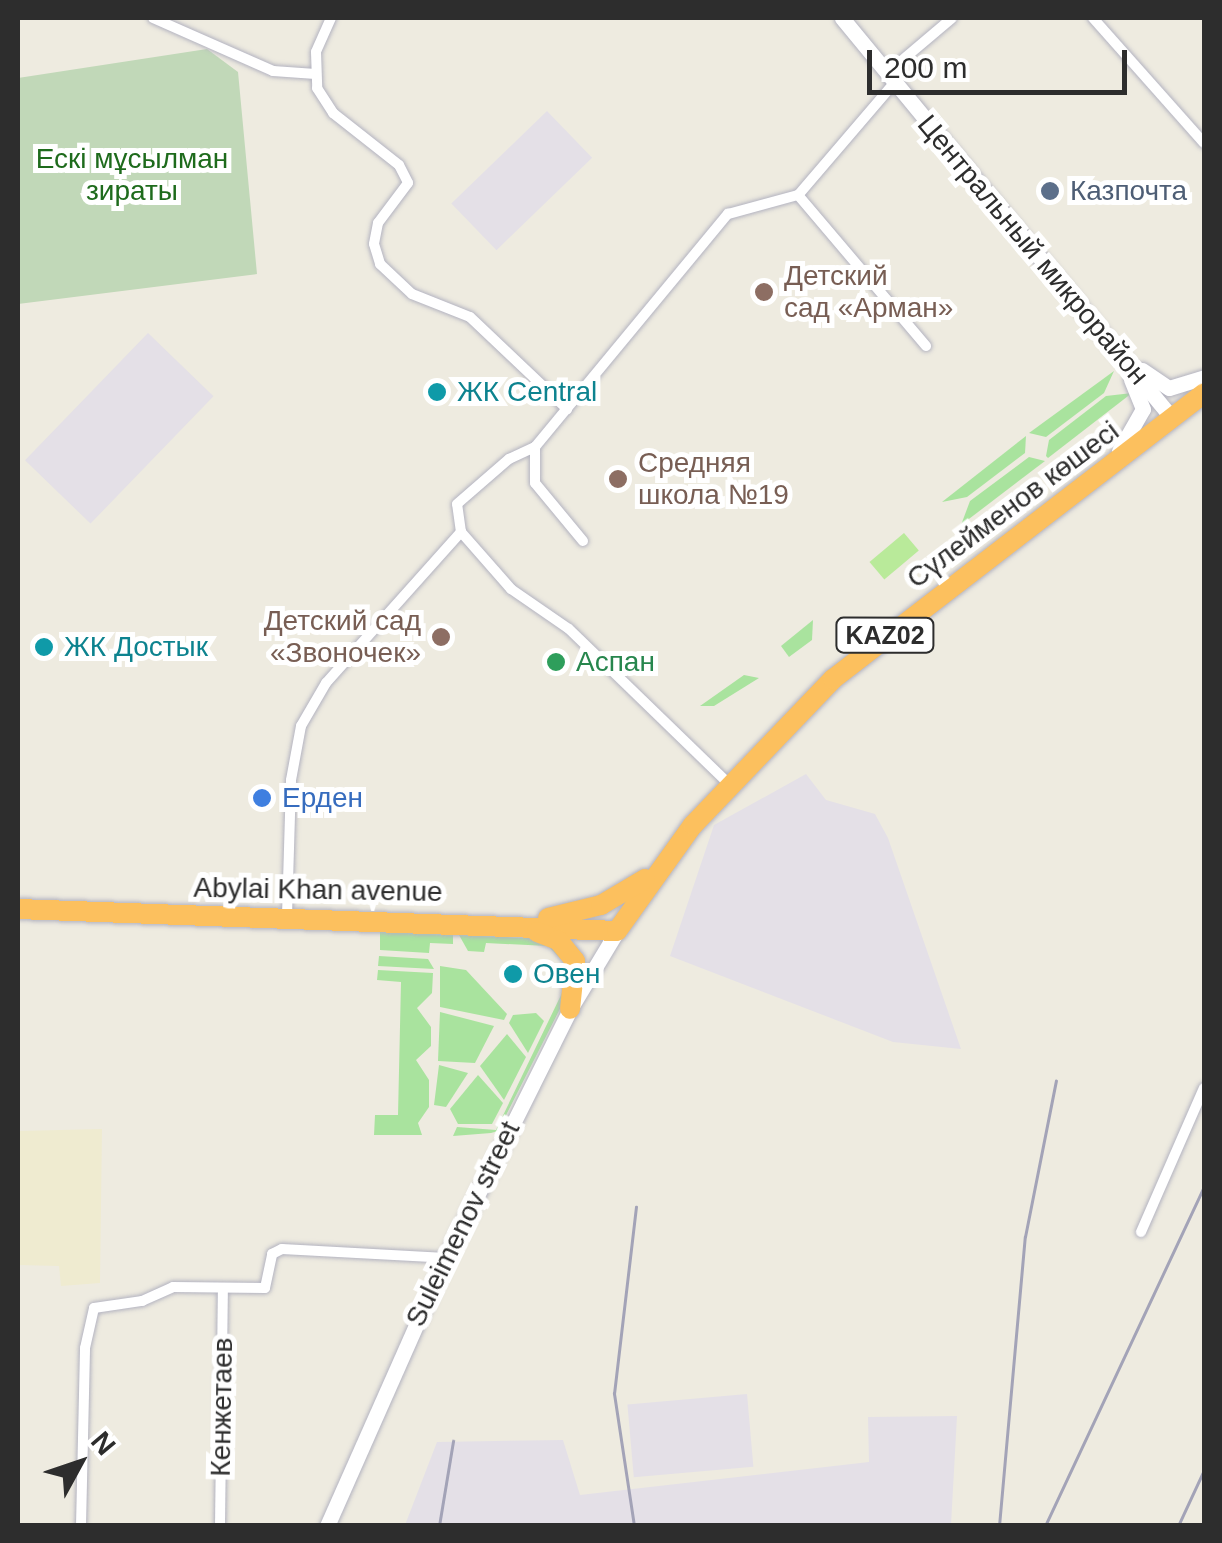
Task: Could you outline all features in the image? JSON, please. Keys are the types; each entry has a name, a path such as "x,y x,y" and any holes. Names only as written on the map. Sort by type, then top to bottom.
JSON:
{"highway":[{"name":"Сүлейменов көшесі","path":"617,931 681,841 729,784 872,645 1172,418 1201,401"},
{"name":"KАZ02","path":"496,923 566,915 622,896 681,841"},
{"name":"Abylai Khan avenue","path":"18,912 287,916 617,931"},
{"path":"496,923 544,934 568,949 578,974 570,1009"}],"main road":[{"name":"Центральный микрорайон","path":"842,18 1172,418"},
{"path":"1106,338 1160,385 1181,387 1204,378"},
{"path":"1098,477 1137,429 1143,409 1106,338"},
{"name":"Suleimenov street","path":"327,1526 446,1258 570,1009 617,931"}],"street":[{"path":"153,18 273,72 312,74"},
{"path":"331,18 312,74 332,113 405,174 405,194 375,233 380,264 412,294 470,317 567,409"},
{"path":"729,784 569,628 510,589 461,532 457,504 509,459 535,447 641,314 728,214 798,195 891,78 952,18"},
{"path":"1093,18 1204,142"},
{"path":"798,195 926,346"},
{"path":"535,447 535,483 583,541"},
{"path":"287,916 293,762 301,726 326,683 461,532"},
{"path":"1140,1232 1204,1088"},
{"path":"80,1526 88,1320 100,1304 135,1303 174,1288 268,1286 272,1254 282,1249 446,1258"},
{"name":"Кенжетаев","path":"220,1526 223,1288"}],"shaded area":[{"path":"547,111 592,158 496,250 451,203"},
{"path":"148,333 213,396 91,524 25,460"},
{"path":"806,774 826,800 875,814 888,838 961,1049 893,1042 670,956 714,825"},
{"path":"102,1129 100,1283 61,1286 59,1266 18,1265 18,1131"},
{"path":"747,1394 753,1467 634,1477 627,1404"},
{"path":"957,1416 951,1525 405,1525 437,1442 563,1440 580,1495 869,1462 868,1417"}],"green space":[{"name":"Ескі мұсылман зираты","path":"207,49 238,72 257,274 18,304 18,78"},
{"path":"1114,371 1104,393 1046,437 1029,433"},
{"path":"1132,393 1046,456 1049,440 1106,396"},
{"path":"1026,436 1025,453 967,497 942,502"},
{"path":"1029,457 1045,461 961,525 970,501"},
{"path":"904,533 919,551 884,580 870,562"},
{"path":"813,620 812,640 789,657 781,646"},
{"path":"744,675 759,678 714,706 700,706"},
{"path":"380,932 453,935 453,944 430,943 429,953 380,950"},
{"path":"459,935 548,939 568,951 567,995 498,1131 453,1136 457,1127 496,1130 562,993 567,965 548,946 486,943 484,952 468,951"},
{"path":"379,956 428,959 434,969 378,966"},
{"path":"440,966 466,970 507,1014 504,1020 440,1007"},
{"path":"378,970 433,973 432,993 417,1008 431,1027 431,1046 416,1060 429,1080 429,1107 418,1123 422,1135 374,1135 375,1115 398,1115 401,982 377,980"},
{"path":"440,1012 494,1026 475,1063 438,1061"},
{"path":"536,1013 544,1021 528,1053 509,1023 513,1015"},
{"path":"507,1034 526,1057 504,1100 480,1066"},
{"path":"439,1065 468,1073 446,1107 434,1105"},
{"path":"478,1075 503,1103 492,1124 458,1124 450,1109"}],"railway":[{"path":"999,1526 1025,1237 1056,1081"},
{"path":"1045,1526 1204,1187"},
{"path":"634,1526 614,1394 636,1207"},
{"path":"439,1526 453,1441"},
{"path":"1178,1526 1204,1470"}],"place":[{"name":"Казпочта","path":"1050,191"},
{"name":"Детский сад «Арман»","path":"764,292"},
{"name":"ЖК Central","path":"437,392"},
{"name":"Средняя школа №19","path":"618,479"},
{"name":"Детский сад «Звоночек»","path":"441,637"},
{"name":"ЖК Достык","path":"44,647"},
{"name":"Аспан","path":"556,662"},
{"name":"Ерден","path":"262,798"},
{"name":"Овен","path":"513,974"}]}
